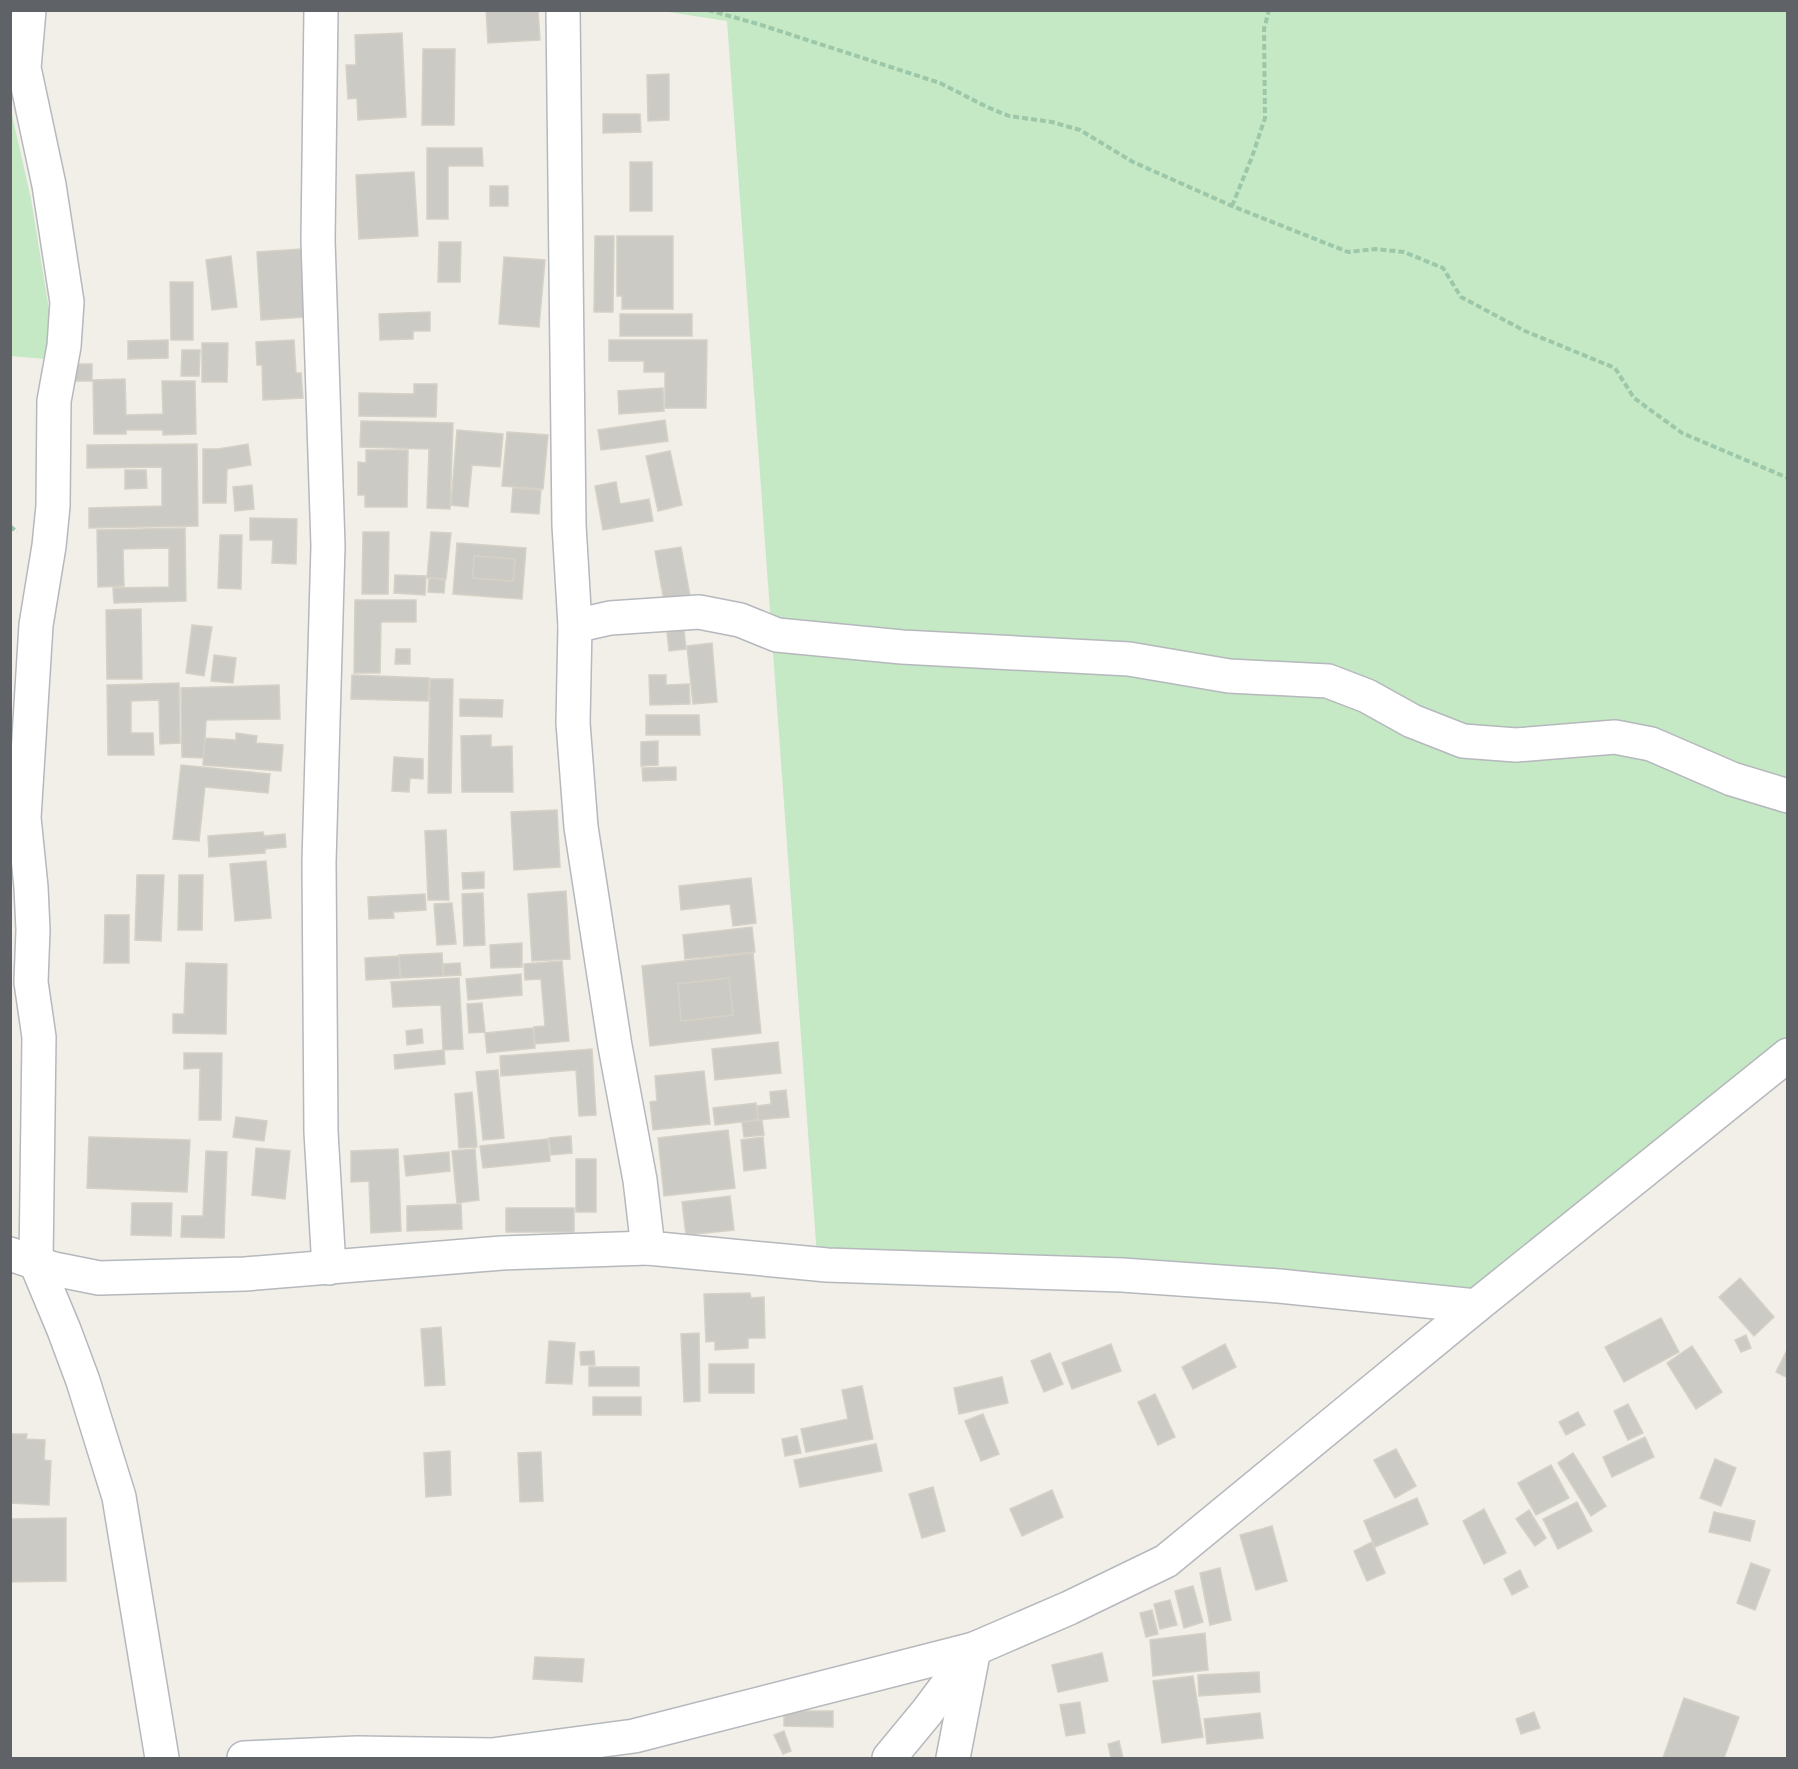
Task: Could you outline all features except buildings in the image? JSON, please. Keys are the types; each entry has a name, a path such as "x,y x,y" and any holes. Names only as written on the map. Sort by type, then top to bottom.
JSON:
{"street":[{"path":"29,10 24,68 48,185 67,302 64,346 54,400 53,506 36,625 24,818 33,930 31,982 39,1037 23,1259 75,1361 119,1497 162,1758"},
{"path":"321,10 318,240 328,546 319,886 321,1132 329,1268"},
{"path":"563,10 569,525 575,626 573,723 580,827 615,1046 640,1180 648,1248"},
{"path":"575,626 610,618 699,612 740,620 777,635 902,647 1130,659 1229,676 1328,681 1367,696 1412,721 1463,741 1516,745 1615,737 1651,744 1732,779 1788,796"},
{"path":"244,1758 357,1754 492,1755 634,1736 974,1649 1069,1608 1166,1561 1476,1306 1788,1055"},
{"path":"23,1259 54,1269 99,1278 225,1275 502,1253 648,1248 826,1265 1144,1277 1279,1286 1476,1306"},
{"path":"889,1758 974,1649"},
{"path":"953,1758 974,1649"}],"path":[{"path":"708,10 940,83 1009,116 1052,122 1080,130 1133,162 1232,206 1348,252 1375,249 1404,252 1443,268 1461,297 1525,331 1615,368 1634,398 1682,434 1788,478"},
{"path":"1232,206 1252,157 1264,118 1264,29 1269,10"}],"green space":[{"path":"662,11 1787,11 1787,1037 1466,1292 817,1256 727,21"},
{"path":"10,106 31,199 50,316 46,359 11,356"}]}
